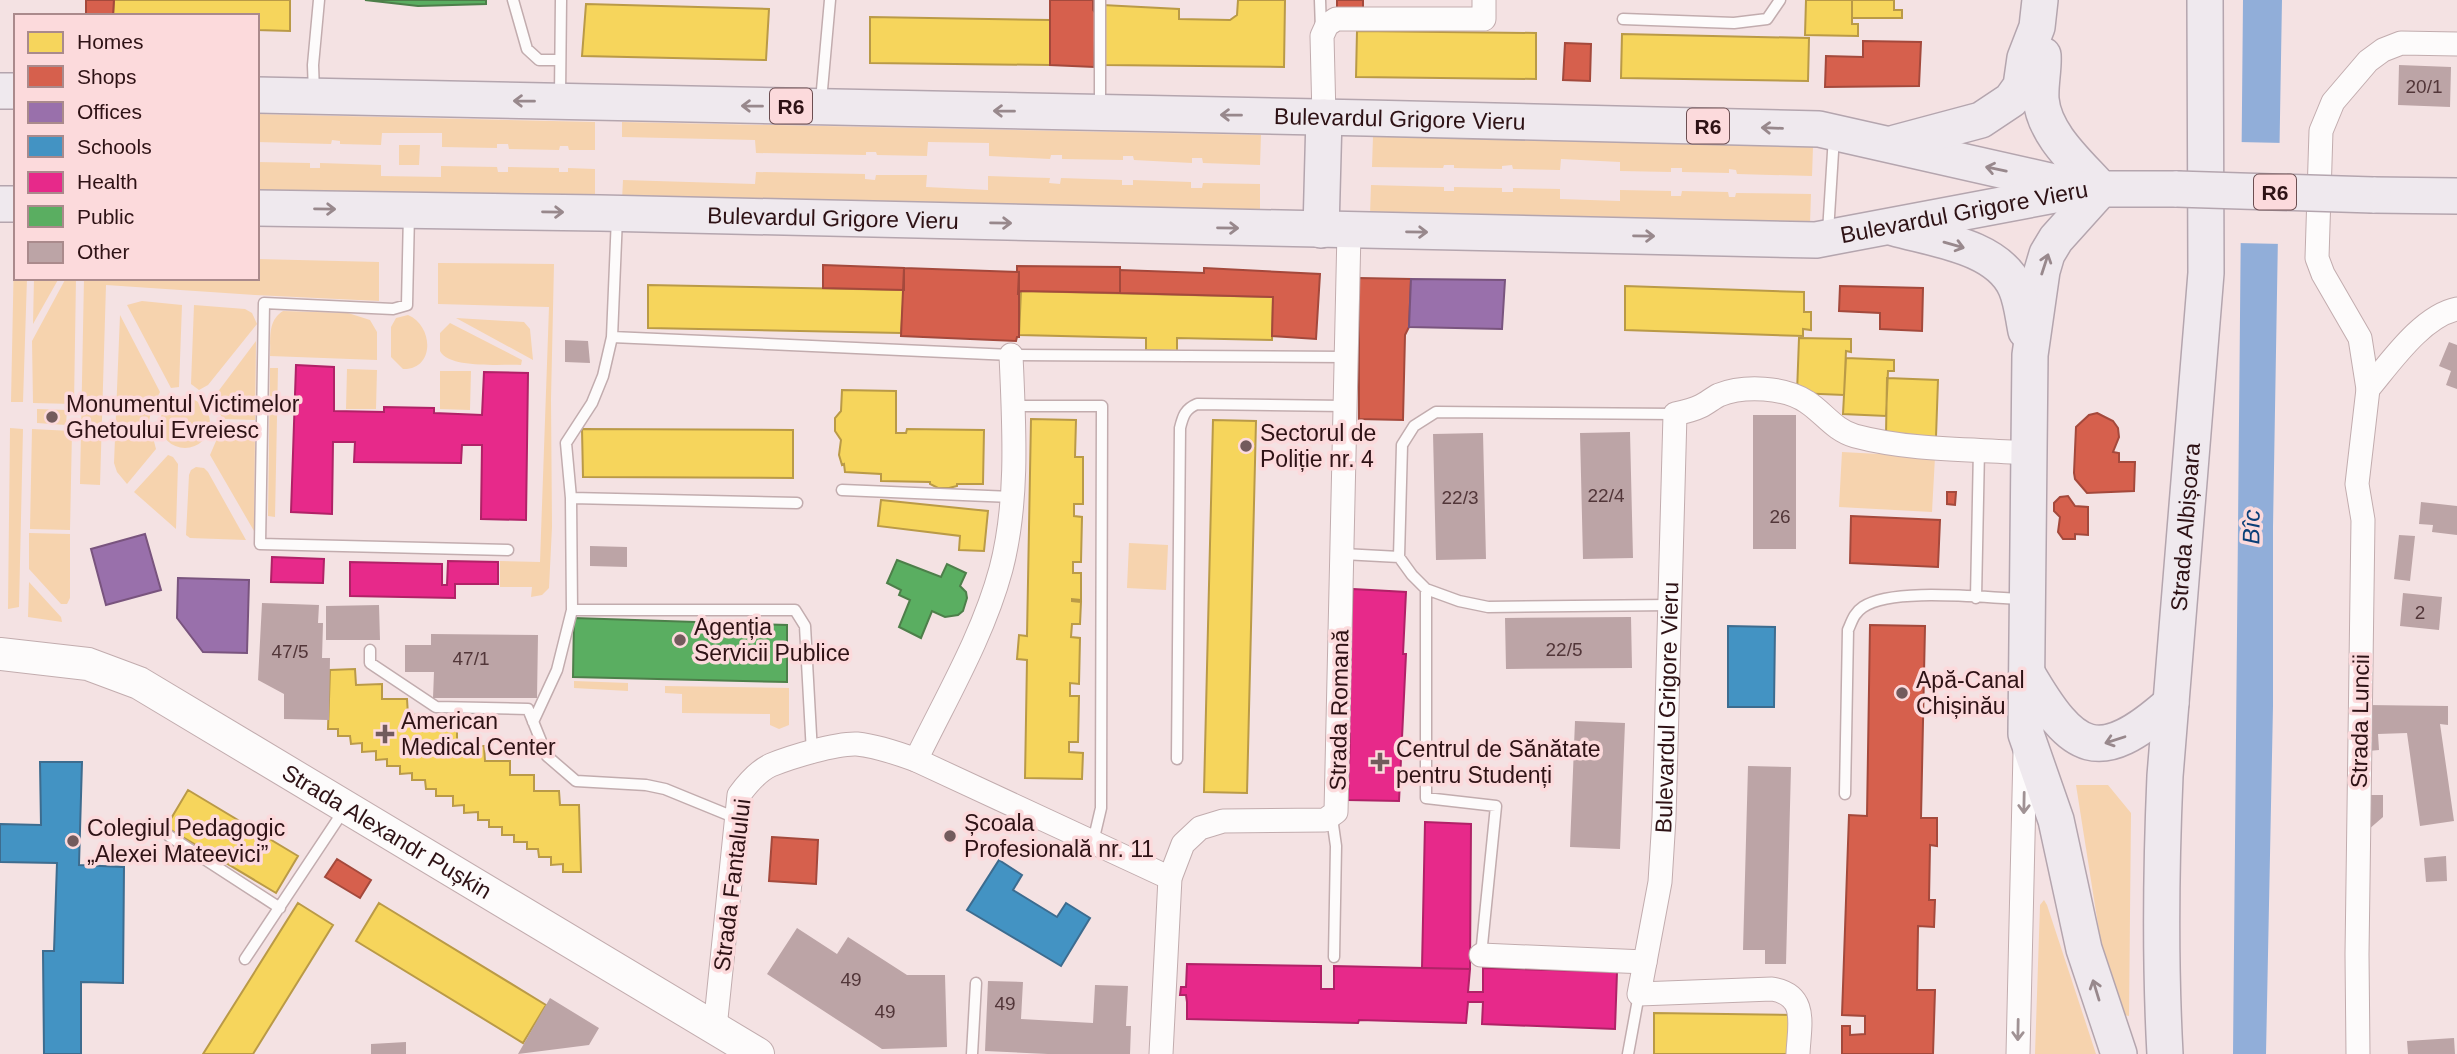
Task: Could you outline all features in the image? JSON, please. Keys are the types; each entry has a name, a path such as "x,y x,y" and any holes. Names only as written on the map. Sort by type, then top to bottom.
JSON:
{"main road":[{"name":"Strada Albișoara","path":"2165,1054 2162,996 2162,847 2206,273 2205,0"},
{"path":"1888,145 1981,120 2011,100 2021,86 2025,58 2039,14"},
{"path":"2039,14 2044,56 2041,100 2061,144 2094,189 2047,254 2042,271 2030,355 2026,734 2056,820 2084,949 2119,1054"},
{"name":"Bulevardul Grigore Vieru","path":"259,95 1819,129 2094,189"},
{"path":"1324,117 1335,230"},
{"name":"Bulevardul Grigore Vieru","path":"259,208 1816,240 2094,189"},
{"name":"R6","path":"2094,189 2457,196"},
{"path":"1888,226 1972,250 1990,258 2003,268 2016,287 2021,303 2030,355"},
{"name":"Strada Alexandr Pușkin","path":"0,653 80,663 131,679 758,1054"},
{"path":"2027,673 2060,723 2079,738 2099,745 2118,741 2134,733 2171,703"}],"street":[{"path":"1324,117 1321,36 1327,25 1336,19 1484,19 1484,0"},
{"name":"Strada Luncii","path":"2358,1054 2363,520 2357,484 2368,389 2360,338 2323,274 2317,258 2321,131 2333,102 2368,61 2383,50 2401,43 2457,44"},
{"name":"Strada Romană","path":"1161,1054 1171,878 1183,844 1200,828 1223,821 1325,821 1332,818 1336,812 1346,357 1335,230"},
{"path":"2368,389 2409,340 2450,310 2457,309"},
{"path":"916,760 980,628 1001,568 1012,497 1011,355"},
{"path":"1675,414 1700,406 1720,395 1740,390 1783,392 1807,401 1827,420 1853,435 1888,443 2030,453"},
{"name":"Bulevardul Grigore Vieru","path":"1639,994 1660,882 1671,606 1675,414"},
{"path":"2018,1054 2026,734"},
{"name":"Strada Fantalului","path":"715,1028 739,795 747,784 769,766 832,746 856,744 880,748 916,760 1171,878"},
{"path":"1482,955 1645,962"},
{"path":"1639,994 1772,989 1786,991 1794,998 1800,1010 1798,1054"}],"lane":[{"path":"314,96 313,65 319,0"},
{"path":"513,0 527,49 539,60 560,60"},
{"path":"559,102 561,0"},
{"path":"820,107 830,0"},
{"path":"1100,0 1100,113"},
{"path":"1320,0 1321,36"},
{"path":"1623,19 1734,23 1767,19 1780,0"},
{"path":"1827,238 1834,133"},
{"path":"410,210 407,305 393,309 264,303 260,544 508,550"},
{"path":"533,722 557,670 572,610 571,498 566,443 592,403 603,376 612,337 617,214"},
{"path":"612,337 1011,355 1346,357"},
{"path":"1177,759 1180,428 1183,416 1189,407 1197,404 1345,406"},
{"path":"1013,405 1102,406 1101,808 1092,843"},
{"path":"1671,606 1488,607 1459,601 1426,589 1399,557 1402,445 1414,426 1436,412 1675,414"},
{"path":"1976,598 1979,449"},
{"path":"842,490 1012,497"},
{"path":"571,498 797,503"},
{"path":"1343,554 1399,557"},
{"path":"1426,589 1426,798 1496,806 1482,955"},
{"path":"1845,794 1848,630 1854,615 1864,607 1888,598 1908,596 2028,599"},
{"path":"572,610 795,610 806,626 812,753"},
{"path":"370,650 370,663 436,707 528,709 547,756 576,781 646,785 665,789 736,818"},
{"path":"246,959 347,806"},
{"path":"1332,818 1336,846 1334,957"},
{"path":"169,836 280,908"},
{"path":"972,1054 976,983"},
{"path":"1628,1054 1639,994"}],"shaded area":[{"path":"259,114 595,122 595,150 569,150 568,146 560,146 559,150 509,149 508,144 497,144 497,148 442,147 442,133 382,133 381,145 340,144 340,141 332,140 331,144 259,142"},
{"path":"622,122 1261,135 1260,165 1203,163 1202,158 1192,158 1192,163 1134,160 1133,156 1123,156 1123,160 1062,159 1062,155 1051,155 1050,159 989,156 989,143 928,142 927,156 877,155 876,152 866,152 866,155 756,153 755,140 622,137"},
{"path":"1373,136 1813,147 1812,176 1737,174 1736,170 1729,169 1729,173 1682,172 1682,168 1671,168 1671,172 1620,171 1620,162 1561,159 1560,170 1513,169 1512,165 1502,166 1502,169 1454,168 1454,165 1444,165 1443,168 1372,167"},
{"path":"399,145 420,145 419,165 399,165"},
{"path":"259,162 310,163 310,168 320,168 320,163 381,165 381,176 441,177 441,166 497,167 498,172 508,172 508,167 559,168 559,172 568,172 568,168 595,169 595,198 259,191"},
{"path":"756,172 865,174 865,179 875,180 876,175 927,175 926,187 988,190 988,176 1050,178 1049,183 1060,184 1061,178 1122,180 1122,185 1133,185 1133,180 1191,182 1191,188 1202,188 1203,183 1260,184 1260,212 622,200 623,180 755,184"},
{"path":"1371,185 1444,187 1444,191 1454,191 1454,187 1502,188 1502,192 1513,192 1513,188 1560,189 1560,199 1620,201 1620,190 1671,191 1671,196 1681,196 1682,191 1728,192 1729,197 1735,197 1736,193 1811,194 1810,224 1370,215"},
{"path":"14,253 14,280 27,280 23,402 11,402"},
{"path":"259,259 379,262 379,301 106,285 100,485 80,484 84,280 259,280"},
{"path":"438,263 554,264 552,527 549,588 542,595 531,597 532,587 500,587 500,561 540,562 549,307 438,304"},
{"path":"34,280 58,280 33,324"},
{"path":"65,280 76,280 74,404 33,403 32,341"},
{"path":"142,301 182,305 179,387 171,388 127,305"},
{"path":"194,305 245,309 252,313 257,324 208,385 199,390 191,384"},
{"path":"283,311 348,313 370,320 377,332 377,360 270,356 272,325"},
{"path":"120,315 160,392 151,410 149,422 156,449 127,484 117,472 114,463"},
{"path":"408,315 423,328 427,346 421,363 403,369 391,357 391,327 396,318"},
{"path":"456,318 524,322 530,329 533,360"},
{"path":"450,323 522,360 521,365 465,363 445,357 440,351 440,333"},
{"path":"256,341 255,420 223,419 214,404 214,397"},
{"path":"270,368 278,368 275,517 268,516"},
{"path":"347,369 377,370 376,409 346,409"},
{"path":"440,371 471,371 470,410 440,409"},
{"path":"185,398 203,405 210,423 203,441 185,448 167,441 160,423 167,405"},
{"path":"37,409 67,410 66,425 37,423"},
{"path":"10,428 23,429 19,607 8,609"},
{"path":"32,429 72,431 70,530 30,529"},
{"path":"224,430 255,431 254,531 210,455 219,434"},
{"path":"1842,452 1935,457 1932,512 1839,507"},
{"path":"168,455 178,464 176,529 134,492"},
{"path":"196,467 204,468 208,472 246,540 190,538 186,535 189,475"},
{"path":"29,533 70,534 70,598 67,604 61,604 29,569"},
{"path":"1129,543 1168,545 1166,590 1127,588"},
{"path":"29,582 61,617 62,622 28,617"},
{"path":"574,681 628,683 628,691 574,688"},
{"path":"665,686 789,688 789,725 779,729 770,725 770,714 682,713 682,694 665,693"},
{"path":"2076,785 2108,785 2131,813 2129,1016 2123,1015 2102,950"},
{"path":"2044,900 2096,1054 2035,1054 2040,905"}],"water":[{"name":"Bîc","path":"2243,0 2282,0 2266,1054 2233,1054"}],"pier":[{"path":"2238,142 2284,143 2283,244 2237,243"}],"building: Homes":[{"path":"114,0 290,0 290,31 259,30 259,14 113,14"},
{"path":"1238,0 1285,0 1284,67 1104,65 1103,5 1179,9 1179,19 1230,20 1237,15"},
{"path":"1806,0 1852,0 1852,24 1858,24 1858,36 1805,35"},
{"path":"1852,0 1894,0 1894,10 1902,10 1902,18 1852,18"},
{"path":"586,4 769,9 766,60 582,56"},
{"path":"870,17 1050,20 1050,65 870,63"},
{"path":"1357,31 1536,33 1536,79 1356,77"},
{"path":"1622,34 1809,38 1808,81 1621,78"},
{"path":"648,285 904,290 901,333 648,328"},
{"path":"1625,286 1804,292 1804,312 1811,312 1811,330 1803,329 1803,336 1625,330"},
{"path":"1021,291 1273,297 1272,340 1177,338 1177,351 1146,350 1146,338 1019,335"},
{"path":"1799,338 1851,339 1851,352 1846,351 1844,395 1797,393"},
{"path":"1846,358 1894,360 1894,371 1888,371 1886,416 1843,414"},
{"path":"1887,378 1938,380 1936,437 1886,435"},
{"path":"842,390 896,391 896,433 906,433 907,429 984,430 983,484 957,484 949,488 938,488 930,482 881,481 881,474 845,472 839,455 841,440 835,431 835,418 841,411"},
{"path":"1031,419 1076,420 1075,457 1083,457 1083,504 1074,504 1074,516 1082,517 1081,562 1073,562 1073,573 1081,573 1081,600 1072,599 1081,602 1080,624 1072,624 1071,637 1080,638 1079,684 1070,683 1070,696 1079,696 1078,742 1069,742 1069,752 1083,753 1082,779 1025,778 1027,660 1017,659 1019,635 1027,636"},
{"path":"1213,420 1256,421 1247,793 1204,792"},
{"path":"582,429 793,430 793,478 583,477"},
{"path":"881,500 988,511 984,551 959,550 960,536 878,526"},
{"path":"355,669 356,685 382,684 382,699 407,699 408,715 432,714 432,730 457,729 457,746 484,746 485,761 510,761 510,775 534,775 534,791 559,791 560,805 579,805 581,872 563,872 563,864 551,865 551,857 539,857 538,849 527,849 527,842 514,842 514,835 502,835 502,827 489,827 489,820 478,820 478,812 464,813 464,805 453,806 453,796 436,796 436,789 426,789 425,780 412,780 412,773 400,774 400,766 387,766 387,759 376,760 376,751 362,752 362,743 351,744 350,736 338,736 338,729 328,729 330,670"},
{"path":"188,790 298,856 276,893 166,827"},
{"path":"298,903 333,925 253,1054 203,1054"},
{"path":"379,903 546,1005 523,1043 356,941"},
{"path":"1654,1013 1794,1015 1794,1054 1654,1054"}],"building: Shops":[{"path":"86,0 114,0 113,14 86,14"},
{"path":"1050,0 1093,0 1096,14 1094,67 1050,65"},
{"path":"1337,0 1363,0 1363,14 1337,13"},
{"path":"1863,41 1921,42 1919,86 1825,87 1826,56 1863,57"},
{"path":"1565,43 1591,44 1590,81 1563,80"},
{"path":"823,265 904,268 904,290 823,288"},
{"path":"1017,266 1120,267 1120,293 1018,293"},
{"path":"904,268 1019,272 1019,337 1016,341 901,336"},
{"path":"1204,268 1320,274 1316,339 1272,336 1273,297 1120,293 1120,270 1204,273"},
{"path":"1359,278 1411,279 1409,327 1405,335 1403,420 1359,419"},
{"path":"1840,286 1923,288 1922,331 1880,329 1880,313 1839,311"},
{"path":"2097,413 2113,421 2118,428 2119,437 2113,452 2119,453 2119,462 2135,462 2134,491 2087,493 2075,479 2076,427 2089,415"},
{"path":"1947,492 1956,492 1955,505 1947,504"},
{"path":"2068,496 2075,506 2088,507 2088,535 2075,534 2075,539 2063,539 2058,532 2060,517 2054,511 2054,503 2060,497"},
{"path":"1851,516 1940,520 1938,567 1850,563"},
{"path":"1870,625 1925,626 1921,818 1937,818 1937,846 1930,845 1929,900 1935,900 1934,927 1918,926 1917,990 1935,990 1933,1054 1842,1054 1842,1026 1850,1026 1850,1035 1865,1034 1865,1016 1842,1015 1849,815 1867,816"},
{"path":"772,837 818,840 816,884 769,881"},
{"path":"337,859 371,880 360,898 325,877"}],"building: Offices":[{"path":"1411,279 1505,280 1502,329 1409,327"},
{"path":"145,534 161,590 106,605 91,549"},
{"path":"178,578 249,580 247,653 203,652 177,618"}],"building: Schools":[{"path":"1728,626 1775,627 1774,707 1728,707"},
{"path":"40,762 82,762 79,865 124,867 123,983 81,982 81,1054 44,1054 43,951 54,951 57,863 0,862 0,824 41,825"},
{"path":"999,860 1022,875 1013,890 1057,917 1066,903 1090,918 1061,966 967,910"}],"building: Health":[{"path":"296,365 334,367 334,411 384,412 384,407 434,408 434,413 482,415 484,372 528,373 526,520 481,519 482,445 462,445 461,463 354,462 355,442 333,442 332,514 291,512"},
{"path":"272,557 324,559 323,583 271,582"},
{"path":"448,561 498,562 498,584 455,584 455,598 350,596 350,562 442,564 442,585 447,585"},
{"path":"1353,589 1406,592 1399,801 1348,800 1350,734 1346,734"},
{"path":"1425,822 1471,824 1470,969 1422,968"},
{"path":"1187,964 1321,966 1321,989 1334,989 1334,966 1470,969 1468,992 1483,992 1483,968 1617,972 1615,1029 1482,1024 1483,1002 1468,1002 1466,1023 1187,1019 1186,995 1180,995 1181,987 1186,987"}],"building: Public":[{"path":"365,0 486,0 486,4 418,6"},
{"path":"897,560 941,577 947,564 966,573 960,586 966,592 967,598 963,611 958,615 945,617 932,611 921,638 899,627 910,600 899,595 901,590 887,583"},
{"name":"Agenția Servicii Publice","path":"574,618 787,625 787,682 573,677"}],"building: Other":[{"path":"2399,65 2451,67 2450,107 2398,105"},
{"path":"565,340 588,341 590,363 565,362"},
{"path":"2449,342 2457,345 2457,389 2446,385 2451,371 2439,366"},
{"path":"1753,415 1796,415 1796,549 1753,549"},
{"path":"1630,432 1633,558 1583,559 1580,433"},
{"path":"1483,433 1486,559 1436,560 1433,434"},
{"path":"2421,502 2457,506 2457,535 2432,532 2433,525 2419,524"},
{"path":"2399,535 2415,536 2410,581 2394,579"},
{"path":"590,546 627,547 627,567 590,566"},
{"path":"2403,593 2442,597 2439,630 2400,626"},
{"path":"262,603 319,605 318,623 323,623 322,658 330,658 329,720 284,719 284,694 258,680"},
{"path":"379,605 380,640 326,640 326,606"},
{"path":"1631,617 1632,668 1506,669 1505,618"},
{"path":"431,634 538,635 537,698 433,698 434,672 405,672 405,645 431,645"},
{"path":"2366,705 2448,706 2448,725 2440,724 2454,821 2420,826 2407,733 2378,734 2379,750 2368,751"},
{"path":"1575,721 1625,723 1620,849 1570,847"},
{"path":"1748,766 1791,767 1786,964 1765,964 1765,950 1743,950"},
{"path":"2368,795 2383,795 2383,817 2368,830"},
{"path":"2446,856 2447,881 2426,882 2424,858"},
{"path":"797,928 837,954 848,937 907,975 945,975 947,1047 882,1049 767,974"},
{"path":"988,981 1023,982 1021,1019 1093,1023 1095,985 1128,986 1126,1026 1131,1026 1130,1054 985,1051"},
{"path":"550,998 599,1028 589,1045 518,1054"},
{"path":"2454,1038 2455,1054 2408,1054 2407,1041"},
{"path":"406,1042 406,1054 371,1054 371,1044"}],"place":[{"name":"Monumentul Victimelor Ghetoului Evreiesc","path":"52,417"},
{"name":"Sectorul de Poliție nr. 4","path":"1246,446"},
{"name":"Agenția Servicii Publice","path":"680,640"},
{"name":"Apă-Canal Chișinău","path":"1902,693"},
{"name":"American Medical Center","path":"385,734"},
{"name":"Centrul de Sănătate pentru Studenți","path":"1380,762"},
{"name":"Școala Profesională nr. 11","path":"950,836"},
{"name":"Colegiul Pedagogic „Alexei Mateevici”","path":"73,841"}]}
